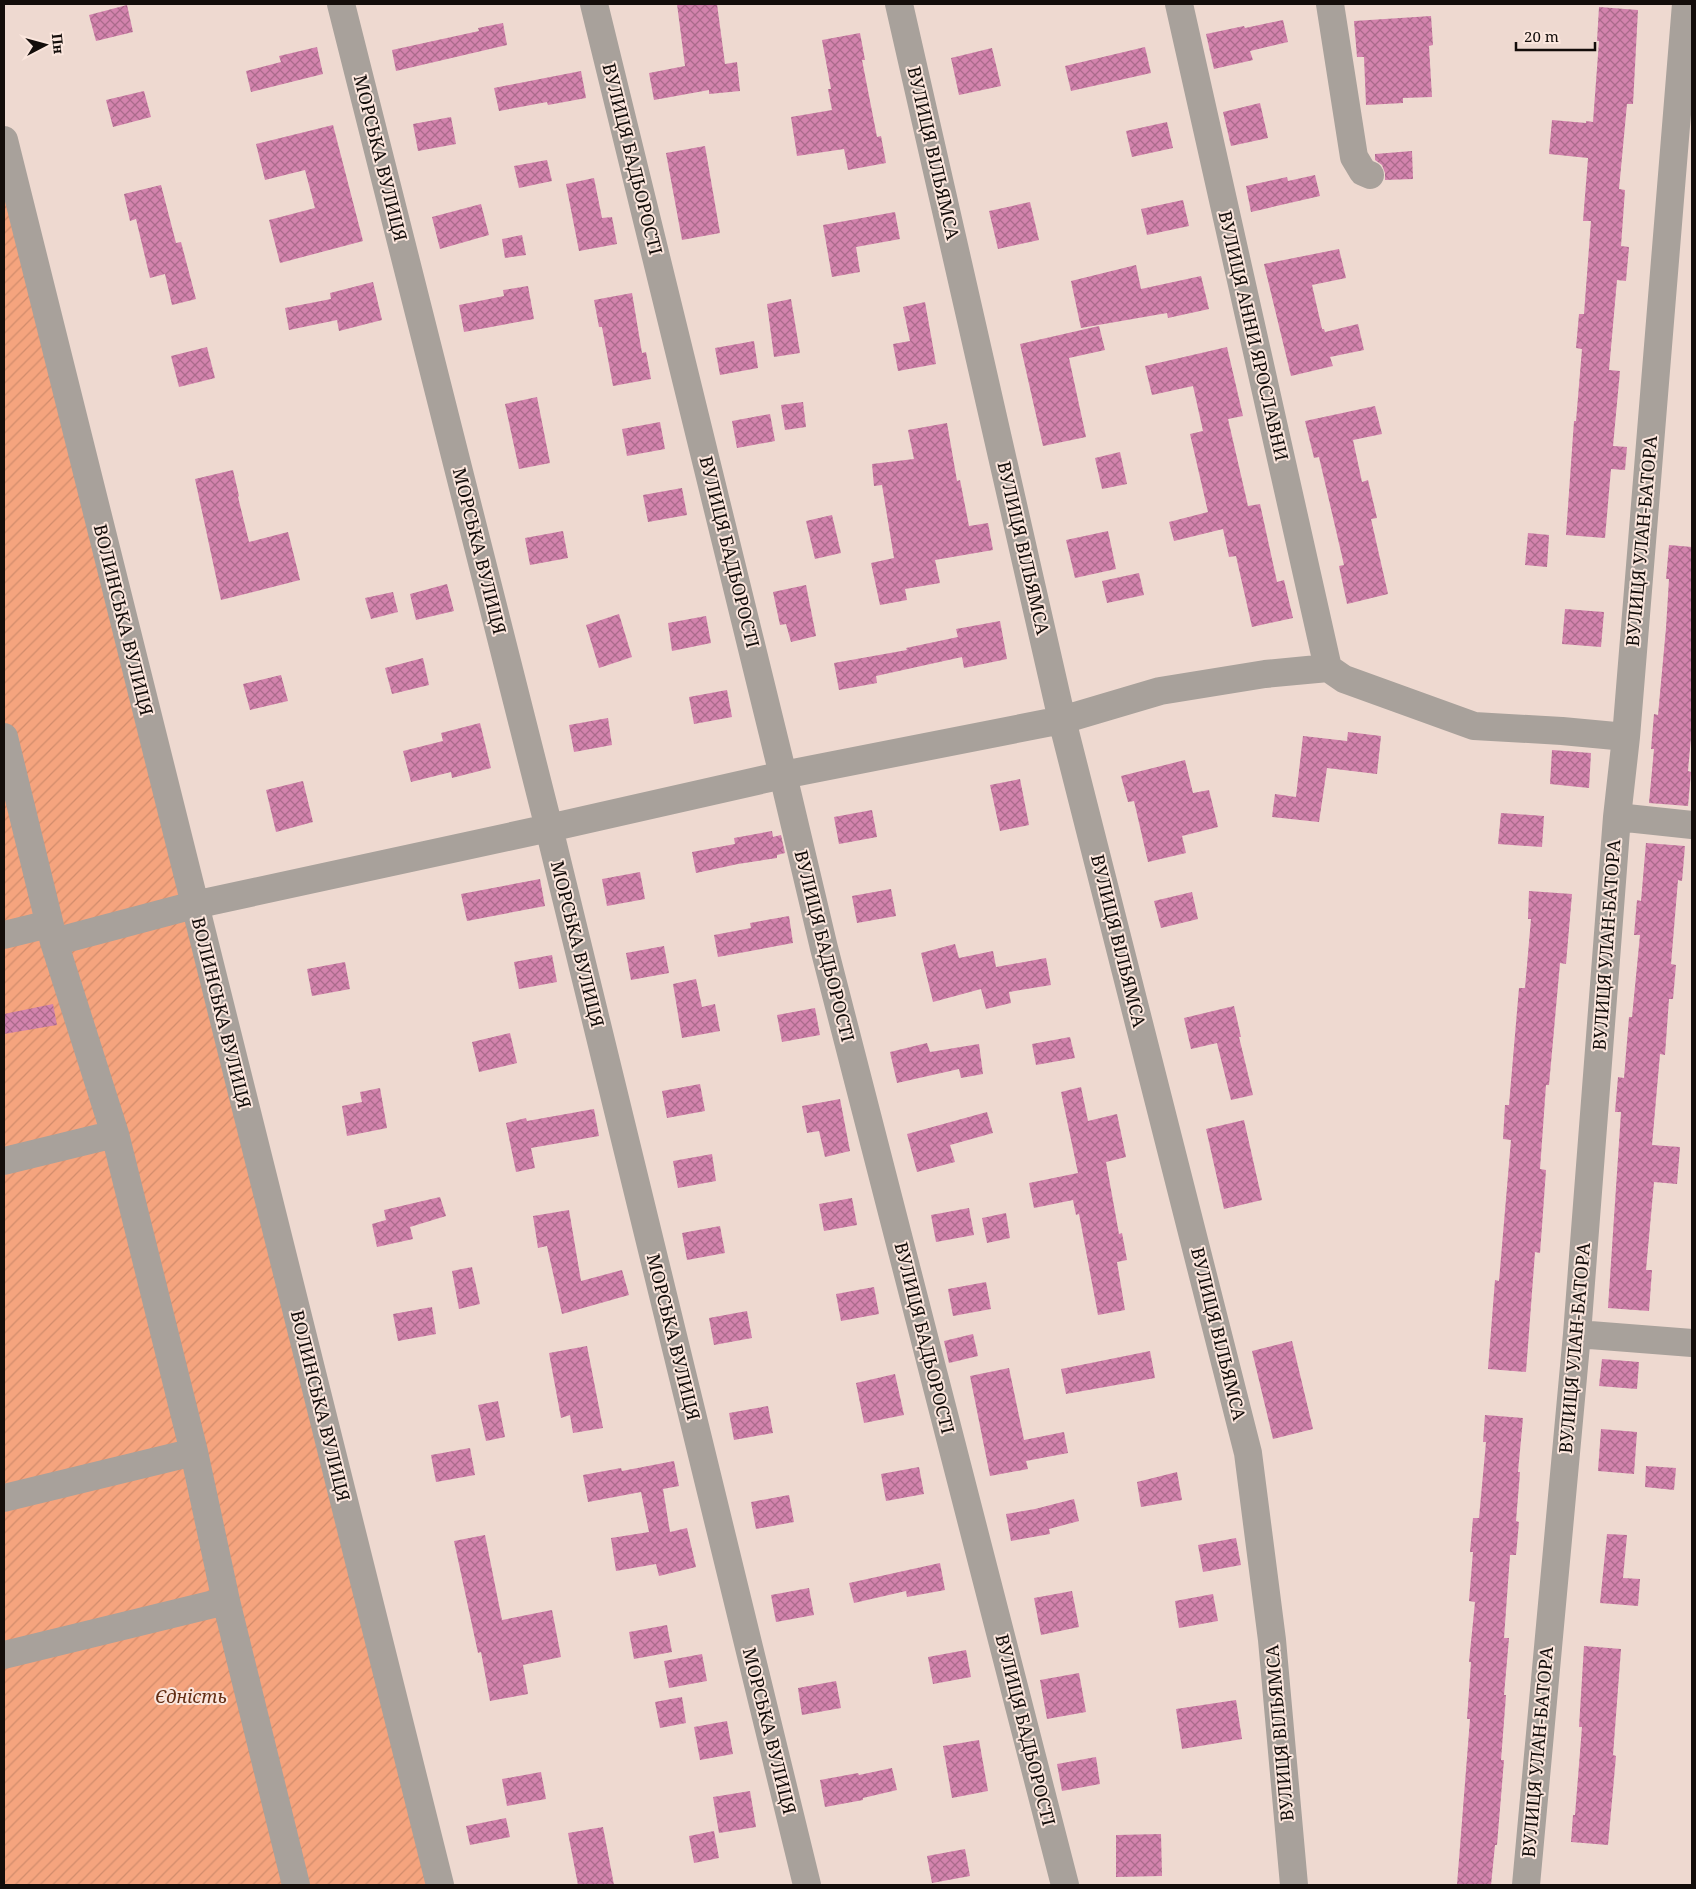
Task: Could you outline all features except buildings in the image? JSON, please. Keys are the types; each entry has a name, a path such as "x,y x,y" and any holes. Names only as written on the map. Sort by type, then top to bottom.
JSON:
{"street":[{"name":"МОРСЬКА ВУЛИЦЯ","path":"342,4 549,828 807,1885"},
{"name":"ВУЛИЦЯ БАДЬОРОСТІ","path":"594,4 824,948 1065,1885"},
{"name":"ВУЛИЦЯ ВІЛЬЯМСА","path":"899,4 1062,720 1248,1453 1272,1640 1294,1885"},
{"name":"ВУЛИЦЯ АННИ ЯРОСЛАВНИ","path":"1179,4 1328,668"},
{"path":"1330,4 1354,157 1363,172 1370,175"},
{"name":"ВУЛИЦЯ УЛАН-БАТОРА","path":"1526,1885 1576,1334 1617,817 1626,737 1686,4"},
{"name":"ВОЛИНСЬКА ВУЛИЦЯ","path":"4,140 440,1885"},
{"path":"4,935 52,933 194,905 783,775 1062,720 1160,691 1265,674 1328,668 1344,680 1474,726 1626,737"},
{"path":"4,737 52,933 115,1134 194,1452 226,1601 296,1885"},
{"path":"1617,817 1692,825"},
{"path":"4,1161 115,1134"},
{"path":"1576,1334 1692,1344"},
{"path":"4,1498 194,1452"},
{"path":"4,1655 226,1601"}],"green space":[{"name":"Єдність","path":"4,170 431,1885 4,1885"}]}
